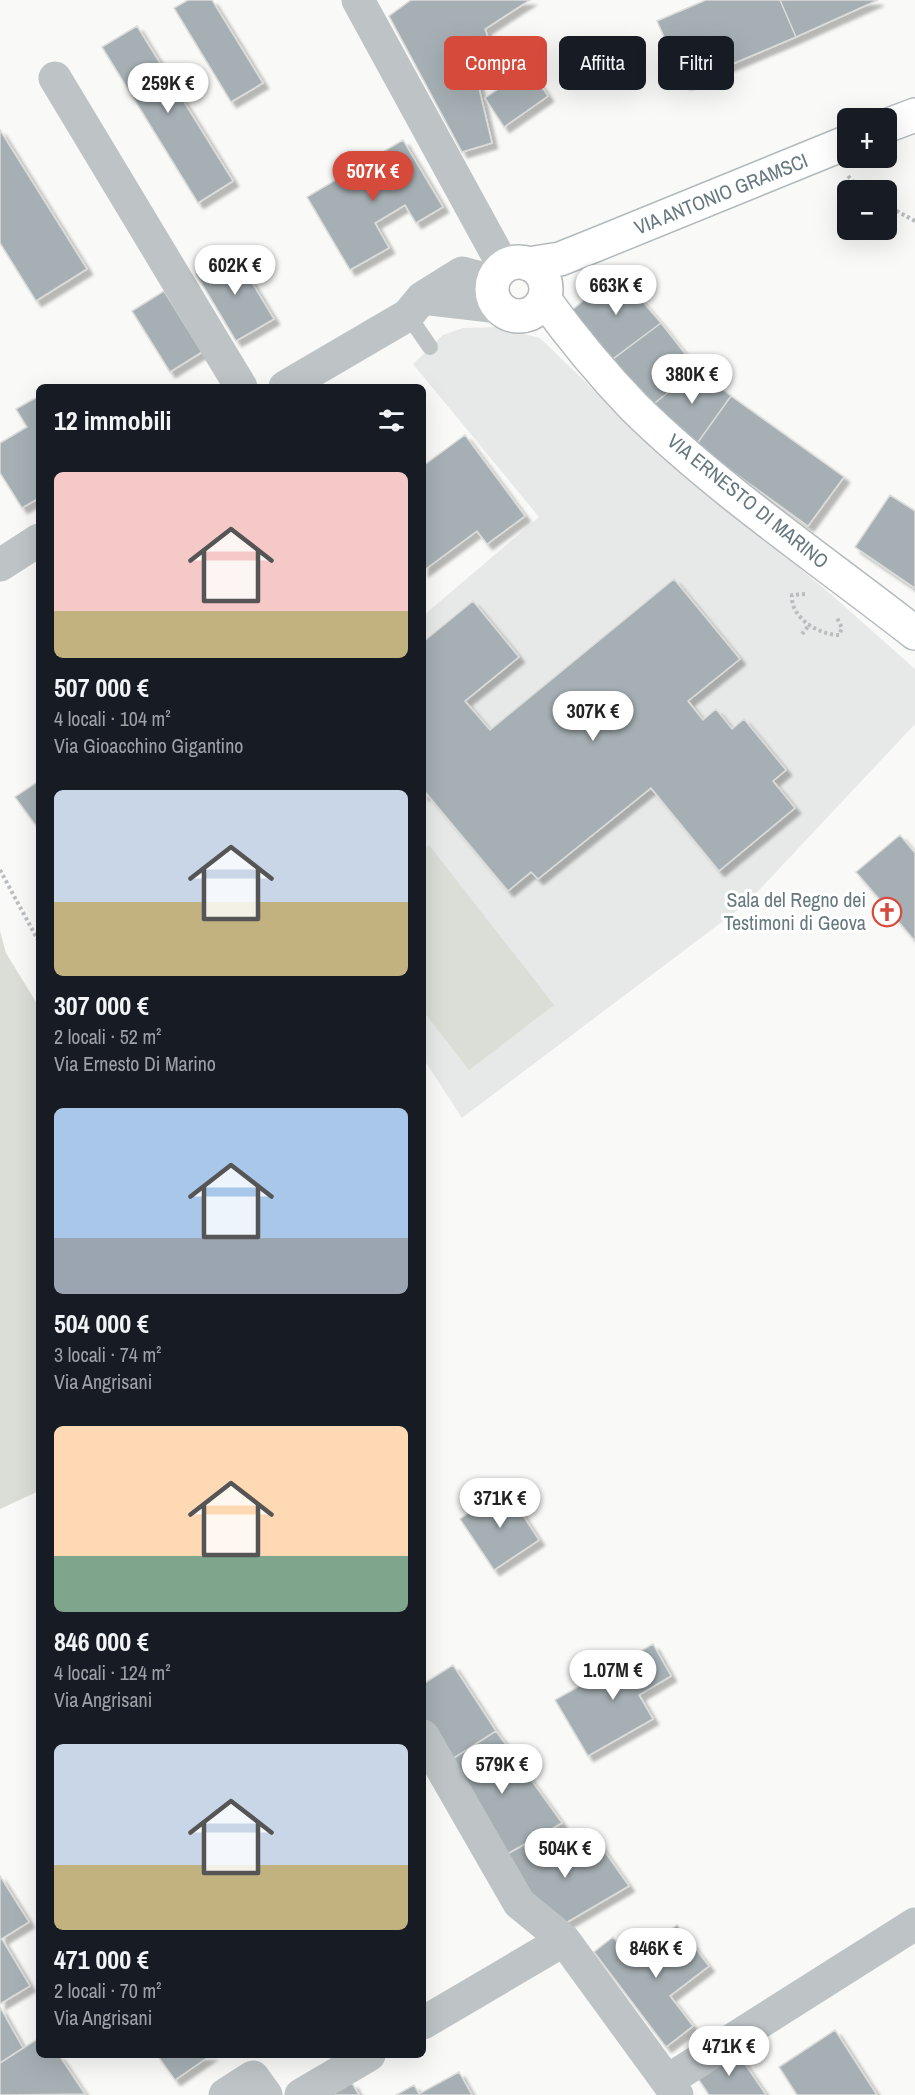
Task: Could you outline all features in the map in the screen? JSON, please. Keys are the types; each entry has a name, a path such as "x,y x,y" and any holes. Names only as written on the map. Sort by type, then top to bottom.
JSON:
{"street":[{"path":"290,384 415,306 519,285 358,0"},
{"path":"55,78 239,384"},
{"path":"897,122 915,115"},
{"name":"VIA ANTONIO GRAMSCI","path":"519,285 560,258 595,246 837,147"},
{"name":"VIA ERNESTO DI MARINO","path":"519,285 567,330 634,407 697,464 915,633"},
{"path":"0,566 36,542"},
{"path":"426,1741 519,1904 564,1940 672,2088 915,1924"},
{"path":"426,2021 564,1940"},
{"path":"301,2095 364,2058"},
{"path":"225,2095 253,2077 266,2095"}],"lane":[{"path":"415,306 430,347"}],"path":[{"path":"897,211 915,221"},
{"path":"812,598 802,592 792,595 791,604 795,613 829,635 839,635 842,628 832,613"},
{"path":"802,634 810,624"},
{"path":"0,870 36,936"}],"shaded area":[{"path":"497,327 540,338 631,426 833,596 915,669 915,724 747,903 462,1118 426,1063 426,613 539,517 413,364 443,335 463,328"},
{"path":"429,845 554,1005 469,1070 426,1015 426,848"},
{"path":"0,931 6,953 36,1002 36,1492 0,1509"}],"building":[{"path":"188,0 212,0 263,83 231,102 174,8"},
{"path":"411,0 530,0 485,29 487,36 444,36 444,90 479,90 492,143 462,152 389,16"},
{"path":"706,0 780,0 796,37 734,63 734,36 664,36 657,21"},
{"path":"780,0 878,0 796,37"},
{"path":"137,26 233,181 198,203 102,47"},
{"path":"497,90 544,90 548,96 504,127 485,98"},
{"path":"0,130 87,269 36,301 0,243"},
{"path":"403,140 443,207 416,223 405,205 375,223 389,248 350,270 307,197"},
{"path":"233,251 274,319 236,341 196,274"},
{"path":"617,272 661,323 613,359 571,311"},
{"path":"164,291 202,352 170,372 132,311"},
{"path":"661,323 697,369 650,407 613,359"},
{"path":"697,369 731,396 696,445 650,407"},
{"path":"731,396 844,477 808,526 696,445"},
{"path":"36,398 36,500 22,508 0,473 0,443 27,427 16,409"},
{"path":"465,435 525,516 487,544 477,531 426,569 426,464"},
{"path":"890,495 915,511 915,588 855,547"},
{"path":"674,579 740,659 688,701 703,720 716,709 732,729 744,719 786,770 773,781 795,808 719,871 651,788 538,879 531,872 508,891 426,793 426,640 473,601 519,657 465,701 490,730"},
{"path":"36,783 36,826 15,797"},
{"path":"900,835 915,853 915,941 856,872"},
{"path":"505,1488 539,1540 494,1570 460,1519"},
{"path":"653,1644 671,1676 639,1695 653,1719 588,1756 555,1700"},
{"path":"453,1665 496,1731 446,1763 426,1732 426,1682"},
{"path":"496,1731 562,1823 500,1858 446,1763"},
{"path":"542,1835 562,1864 598,1842 629,1886 559,1927 500,1858"},
{"path":"0,1876 29,1922 0,1940"},
{"path":"677,1925 709,1966 670,1996 693,2026 666,2047 594,1952 613,1937 631,1960"},
{"path":"2,1939 30,1986 0,2004 0,1940"},
{"path":"0,2007 23,2048 0,2063"},
{"path":"835,2030 877,2095 797,2095 779,2067"},
{"path":"36,2040 36,2058 61,2058 85,2094 0,2095 0,2063"},
{"path":"734,2048 766,2095 709,2095 695,2074"},
{"path":"159,2058 207,2058 175,2080"},
{"path":"459,2072 472,2095 396,2095 414,2085 419,2094"},
{"path":"352,2083 359,2095 330,2095"}],"place":[{"name":"Sala del Regno dei Testimoni di Geova","path":"887,912"}]}
